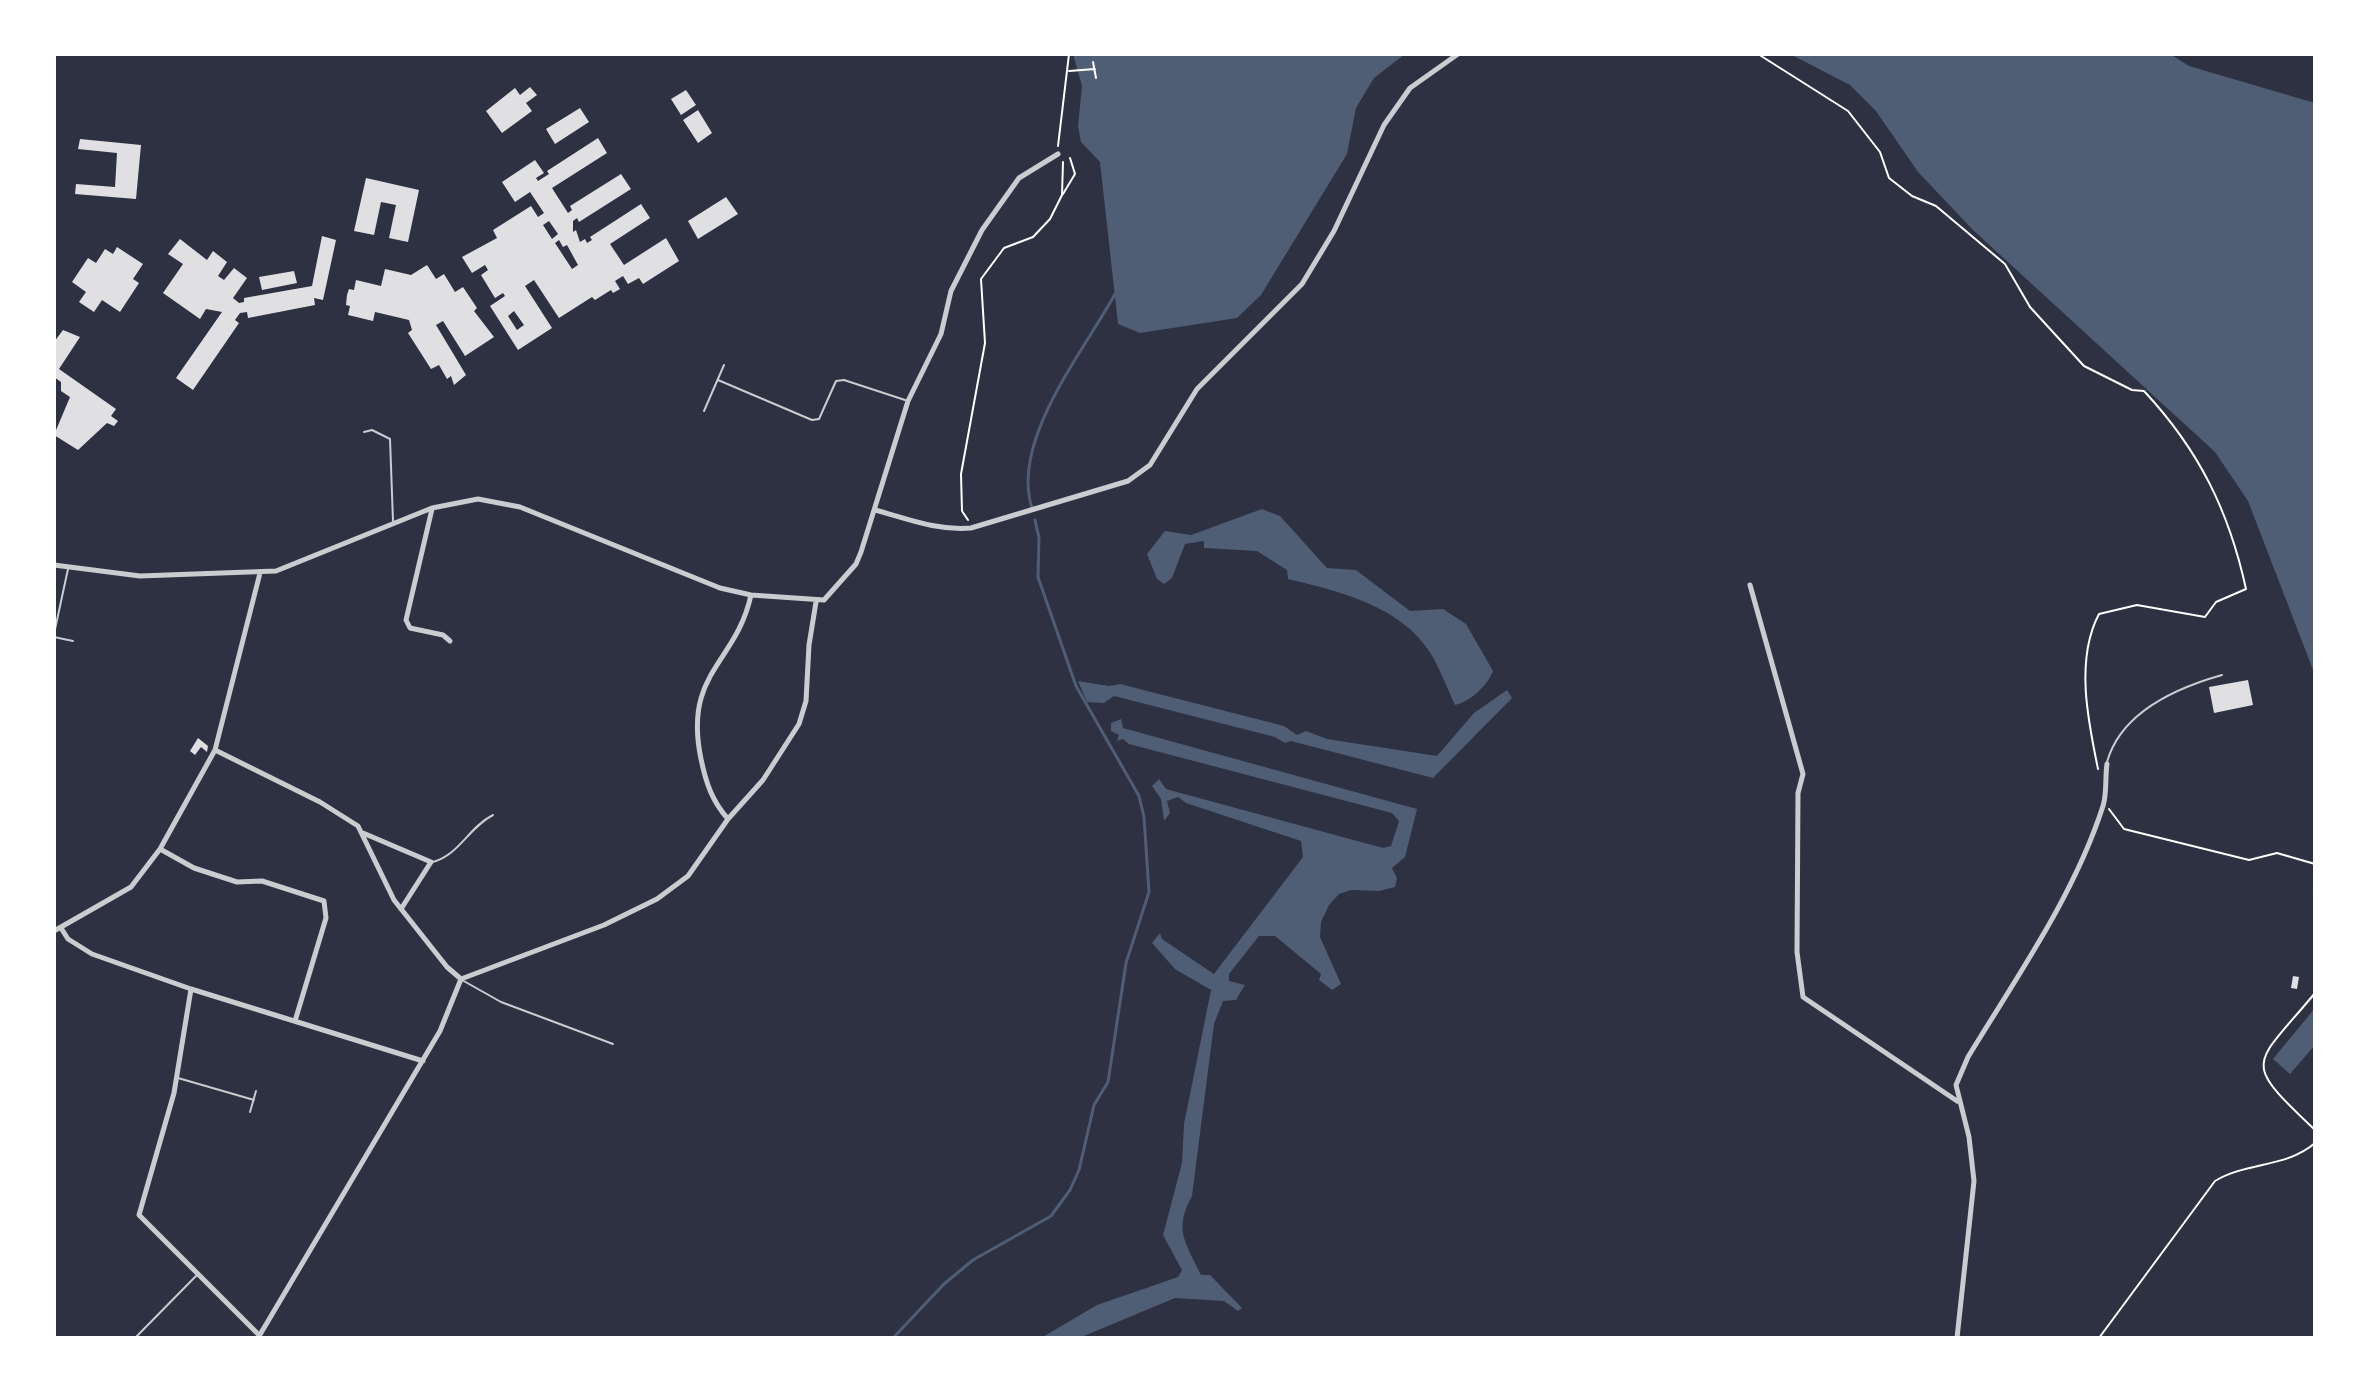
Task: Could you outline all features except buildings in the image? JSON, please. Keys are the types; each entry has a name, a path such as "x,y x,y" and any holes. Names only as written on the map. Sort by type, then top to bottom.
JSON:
{"street":[{"path":"875,510 922,525 955,530 971,528 1028,514 1128,481 1150,465 1197,389 1227,355 1302,284 1334,231 1384,125 1410,88 1458,54"},
{"path":"54,565 140,576 212,571 260,573 324,554 432,508 467,499 520,507 720,588 751,595 816,602 829,596 856,564 908,401 941,334 951,291 982,230 1019,178 1058,154"},
{"path":"432,508 406,620 410,628 443,635 450,641"},
{"path":"54,931 131,887 160,849 215,750 260,573"},
{"path":"1750,585 1803,774 1798,793 1797,937 1803,997 1958,1102"},
{"path":"728,819 714,803 694,727 707,680 744,616 751,595"},
{"path":"191,989 177,1078 139,1215 259,1337 440,1031 461,979 604,925 657,899 688,876 728,819 763,780 799,724 806,701 816,602"},
{"path":"215,750 320,802 363,833 431,862 401,909"},
{"path":"1957,1338 1974,1181 1969,1137 1956,1085 1968,1057 2061,899 2104,803 2107,764"},
{"path":"363,833 401,909 447,967 461,979"},
{"path":"160,849 194,868 237,882 262,881 324,901 326,918 295,1021"},
{"path":"61,928 68,939 92,954 191,989 423,1061"}],"lane":[{"path":"704,411 724,365"},
{"path":"718,380 812,420 819,419 836,381 844,380 908,401"},
{"path":"364,432 372,430 390,439 394,526"},
{"path":"68,565 54,636 73,641"},
{"path":"2107,764 2121,734 2145,709 2197,682 2222,675"},
{"path":"431,862 456,851 467,833 493,815"},
{"path":"461,979 501,1002 613,1044"},
{"path":"177,1078 254,1100"},
{"path":"250,1112 256,1091"},
{"path":"135,1338 197,1275"}],"path":[{"path":"1062,195 1065,165 1058,154 1058,130 1069,54"},
{"path":"1758,54 1848,111 1880,152 1889,178 1912,196 1936,206 2005,264 2030,307 2084,366 2132,390 2144,391 2207,472 2240,561 2246,589 2216,602 2205,617 2137,605 2099,614 2090,632 2085,684 2099,779"},
{"path":"1093,62 1096,78"},
{"path":"1068,71 1095,69"},
{"path":"971,528 962,511 961,474 985,343 981,279 1004,248 1033,237 1042,228 1075,174 1070,158"},
{"path":"2104,803 2124,829 2249,860 2277,853 2315,864"},
{"path":"2315,993 2262,1057 2261,1070 2272,1090 2315,1130"},
{"path":"2099,1338 2215,1181 2226,1175 2300,1156 2315,1143"}],"water":[{"path":"1073,54 1405,54 1374,78 1356,108 1347,154 1261,295 1237,318 1140,333 1118,324 1100,162 1081,142 1078,126 1082,86"},
{"path":"1790,54 2170,54 2189,66 2315,103 2315,675 2248,501 2215,452 1973,230 1918,172 1876,111 1850,85"},
{"path":"1262,509 1280,516 1327,568 1356,570 1410,611 1443,609 1466,624 1493,671 1487,682 1472,697 1455,705 1431,654 1419,637 1403,624 1386,612 1348,595 1288,579 1287,570 1257,551 1204,548 1204,541 1185,544 1172,578 1164,584 1157,579 1147,554 1165,531 1191,535"},
{"path":"1078,681 1109,686 1120,684 1284,726 1297,735 1306,731 1327,739 1437,756 1474,713 1507,690 1512,698 1433,778 1291,741 1285,743 1275,737 1114,696 1104,703 1087,702"},
{"path":"1121,719 1123,728 1417,809 1405,857 1392,868 1397,878 1395,887 1379,891 1351,890 1339,894 1329,905 1321,922 1320,937 1341,984 1332,990 1319,980 1321,974 1275,936 1259,936 1229,974 1229,981 1245,985 1236,1000 1223,1001 1214,1024 1192,1196 1183,1218 1183,1228 1201,1275 1210,1275 1242,1308 1238,1311 1224,1301 1175,1298 1079,1338 1041,1338 1097,1305 1178,1277 1182,1270 1163,1235 1182,1163 1184,1124 1211,990 1175,969 1152,943 1160,933 1162,939 1214,974 1303,857 1301,841 1186,803 1178,797 1167,801 1170,813 1164,821 1161,799 1152,786 1159,779 1166,789 1383,848 1391,846 1399,821 1392,813 1129,744 1123,739 1117,741 1119,735 1111,731 1111,723"},
{"path":"2315,1008 2315,1045 2290,1074 2273,1059"}],"waterway":[{"path":"1032,508 1028,482 1031,454 1040,426 1069,369 1115,294"},
{"path":"893,1338 944,1284 973,1260 1051,1216 1070,1190 1079,1170 1094,1105 1108,1082 1126,963 1149,892 1144,817 1139,796 1076,686 1038,577 1039,538 1035,520"}]}
